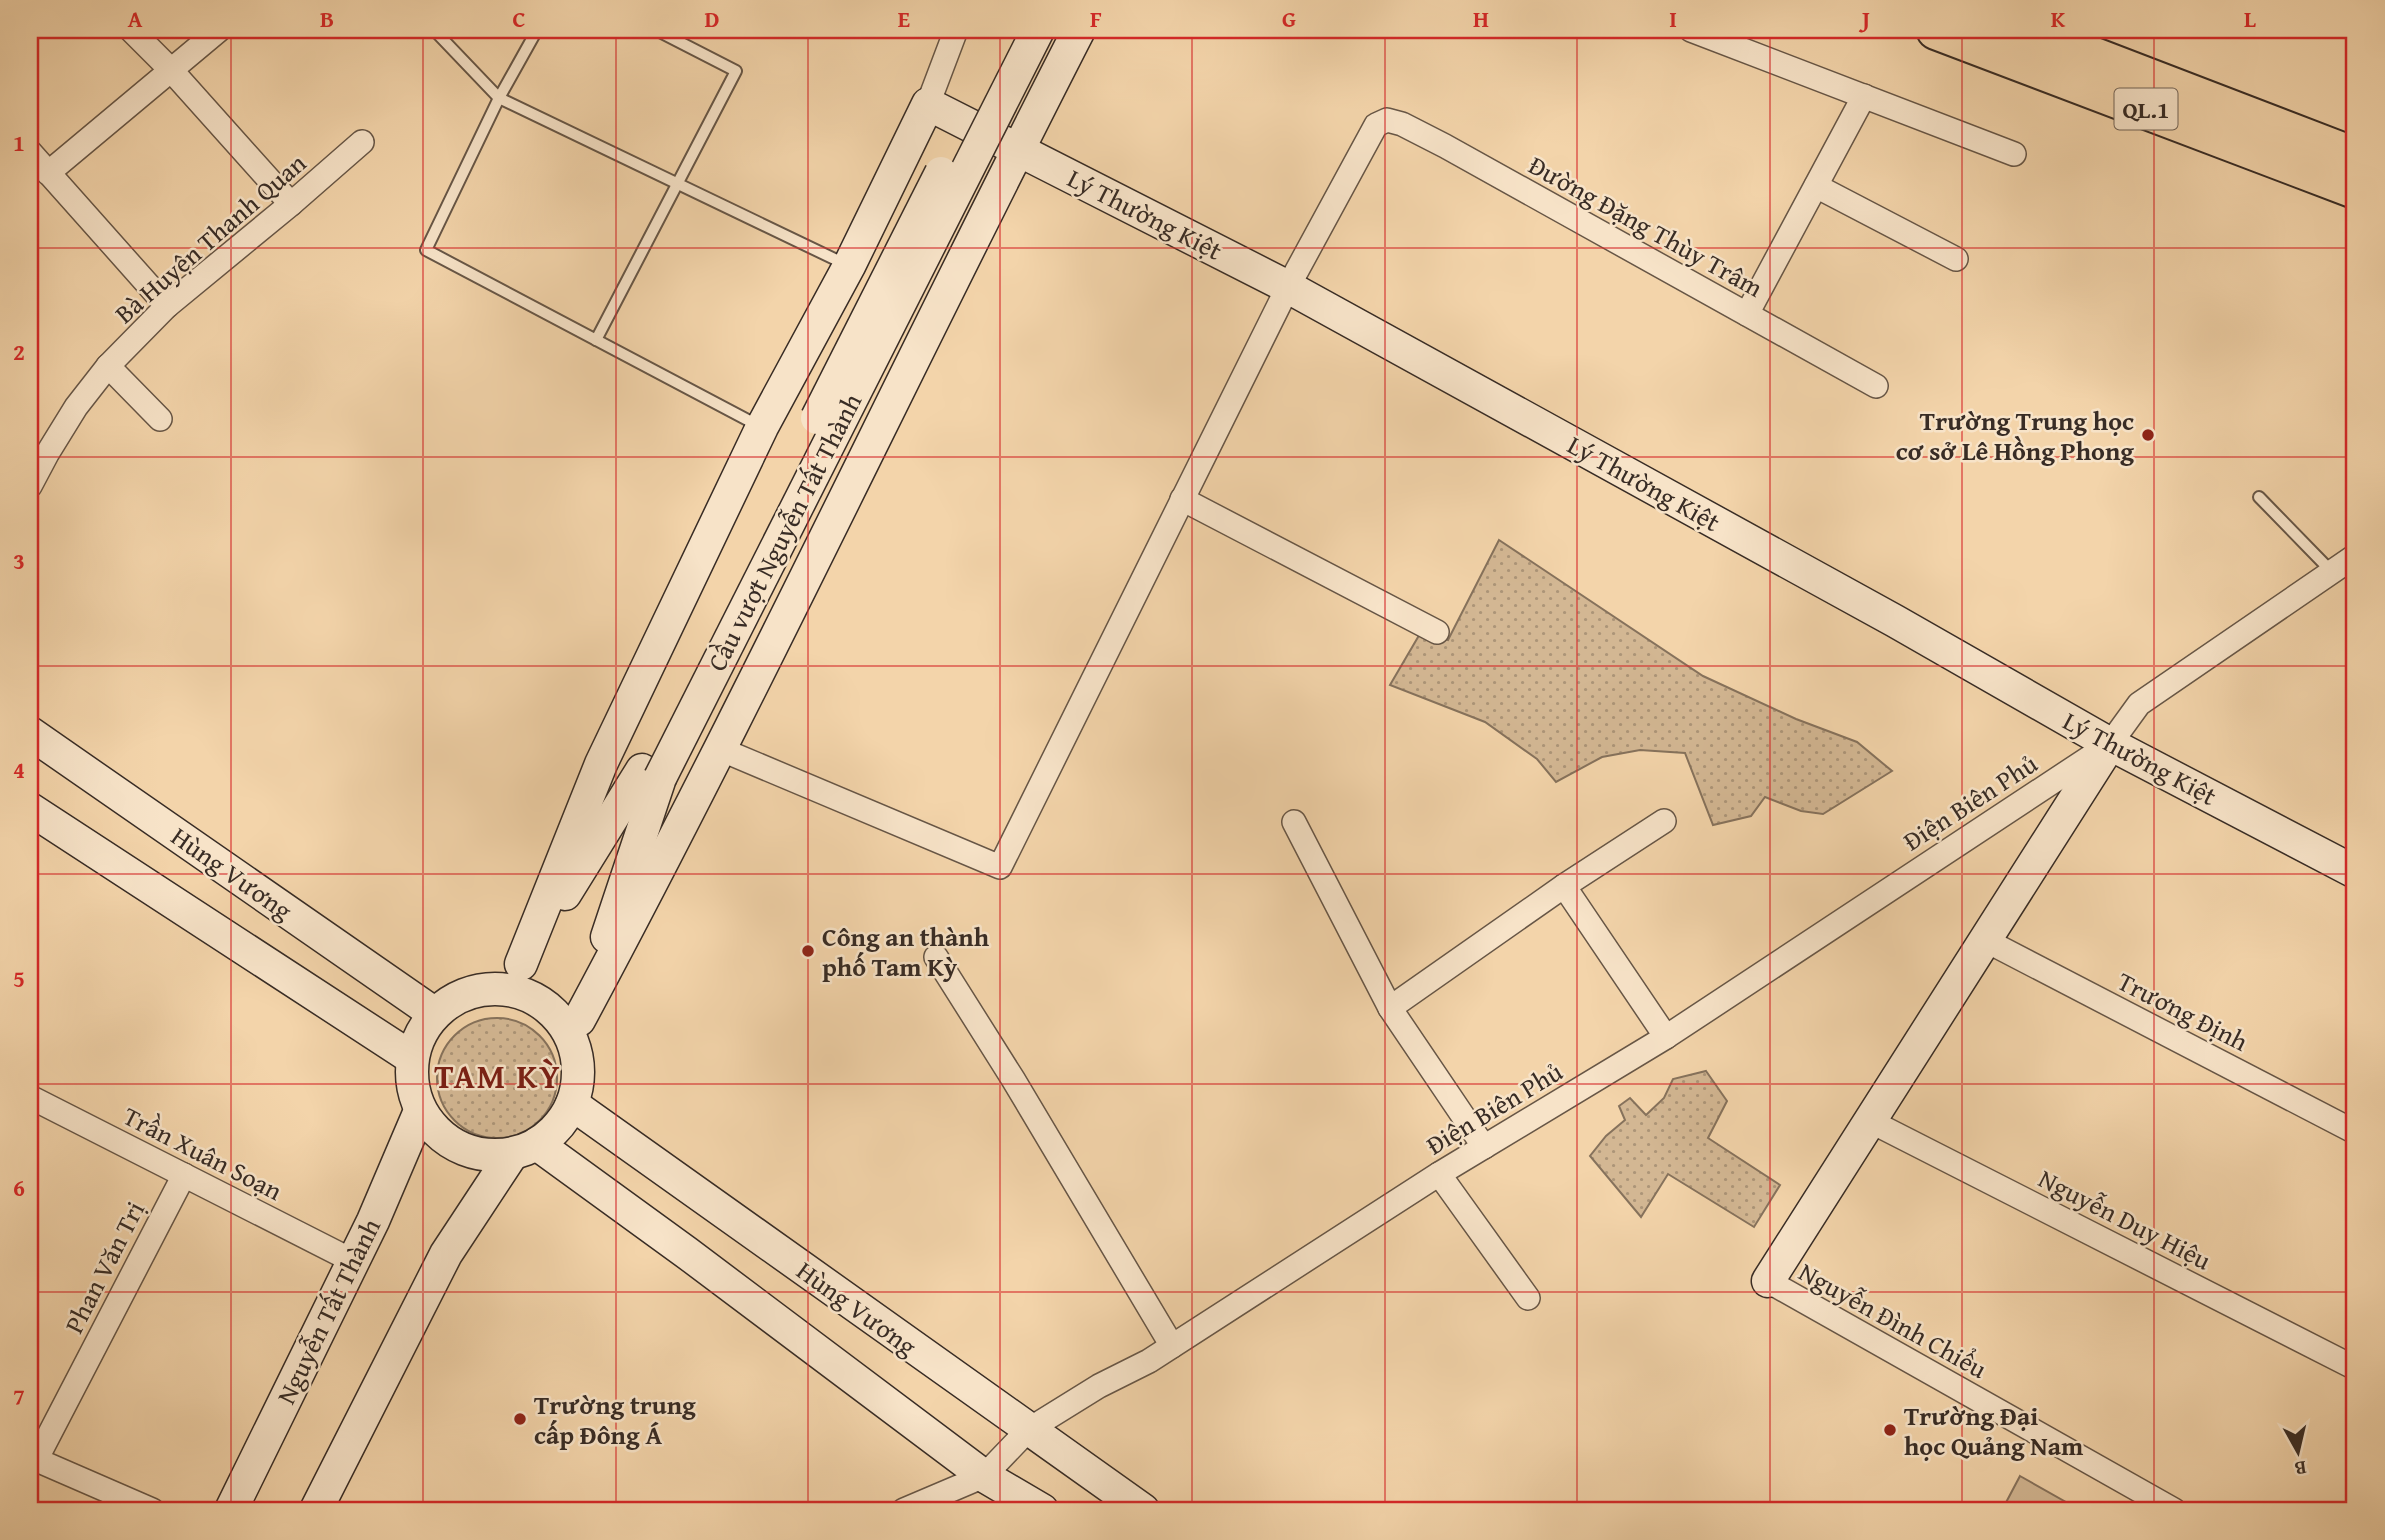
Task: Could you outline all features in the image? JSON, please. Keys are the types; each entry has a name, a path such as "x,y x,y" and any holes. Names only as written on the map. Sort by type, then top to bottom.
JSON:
{"highway":[{"name":"QL.1","path":"1936,30 2355,189"},
{"name":"QL.1","path":"2024,30 2355,157"}],"main road":[{"name":"Cầu vượt Nguyễn Tất Thành","path":"577,1052 579,1020 651,774 901,248 1017,30"},
{"name":"Cầu vượt Nguyễn Tất Thành","path":"513,976 651,774 1038,30"},
{"path":"579,1020 720,749 1017,149 1079,30"},
{"name":"Lý Thường Kiệt","path":"928,104 1288,287 1895,621 2110,744 2355,872"},
{"path":"928,104 849,266 762,427 601,764 513,976 455,998 435,1014 420,1034 412,1058 412,1085 421,1111 437,1132 459,1147 485,1154 525,1149 687,1253 984,1476 1042,1510"},
{"name":"Hùng Vương","path":"30,733 435,1014"},
{"path":"1768,1281 2110,744"},
{"name":"Hùng Vương","path":"30,809 412,1058"},
{"path":"316,1510 446,1254 525,1149 558,1127 572,1104 579,1078 577,1052 567,1029 551,1010 530,996 513,976"},
{"name":"Hùng Vương","path":"572,1104 1143,1510"},
{"name":"Nguyễn Tất Thành","path":"231,1510 353,1261 421,1111"}],"street":[{"path":"131,30 171,70 291,204"},
{"path":"48,173 219,30"},
{"path":"928,104 956,30"},
{"path":"1691,30 2014,154"},
{"path":"1747,314 1864,96"},
{"name":"Đường Đặng Thùy Trâm","path":"1288,287 1376,125 1387,120 1402,124 1445,146 1875,386"},
{"name":"Bà Huyện Thanh Quan","path":"30,486 76,407 108,366 166,306 362,142"},
{"path":"30,152 166,306"},
{"path":"1816,186 1956,259"},
{"path":"720,749 1000,867 1288,287"},
{"path":"108,366 160,419"},
{"path":"1182,499 1437,632"},
{"name":"Điện Biên Phủ","path":"905,1510 984,1476 1028,1430 1099,1386 1172,1346 1439,1174 1666,1037 2110,744 2140,704 2355,556"},
{"path":"1390,1008 1564,886 1664,821"},
{"path":"1294,822 1390,1008 1484,1147"},
{"path":"1564,886 1666,1037"},
{"name":"Trương Định","path":"1985,940 2355,1132"},
{"path":"936,957 1013,1079 1172,1346"},
{"name":"Trần Xuân Soạn","path":"31,1096 353,1261"},
{"name":"Nguyễn Duy Hiệu","path":"1870,1121 2355,1368"},
{"path":"1439,1174 1528,1298"},
{"name":"Phan Văn Trị","path":"33,1459 184,1175"},
{"name":"Nguyễn Đình Chiểu","path":"1768,1281 2174,1510"},
{"path":"33,1459 152,1510"}],"lane":[{"path":"433,30 499,98 849,266"},
{"path":"537,30 499,98 426,250 762,427"},
{"path":"596,340 736,71 656,30"},
{"path":"2259,497 2333,573"}],"shaded area":[{"path":"1499,540 1703,676 1796,719 1857,742 1892,771 1823,814 1801,811 1765,797 1751,816 1713,825 1685,753 1640,750 1602,757 1556,782 1537,759 1485,722 1390,685 1421,632 1448,640"},
{"path":"497,1018 520,1023 539,1036 552,1055 557,1078 552,1101 539,1120 520,1133 497,1138 474,1133 455,1120 442,1101 437,1078 442,1055 455,1036 474,1023"},
{"path":"1706,1071 1727,1101 1708,1138 1780,1185 1754,1227 1668,1174 1641,1217 1590,1156 1606,1136 1625,1120 1619,1106 1630,1098 1646,1115 1664,1098 1673,1079"},
{"path":"2020,1476 2080,1510 2002,1510"}],"place":[{"name":"Trường Trung học cơ sở Lê Hồng Phong","path":"2148,435"},
{"name":"Công an thành phố Tam Kỳ","path":"808,951"},
{"name":"Trường trung cấp Đông Á","path":"520,1419"},
{"name":"Trường Đại học Quảng Nam","path":"1890,1430"}],"district":[{"name":"TAM KỲ","path":"498,1076"}]}
